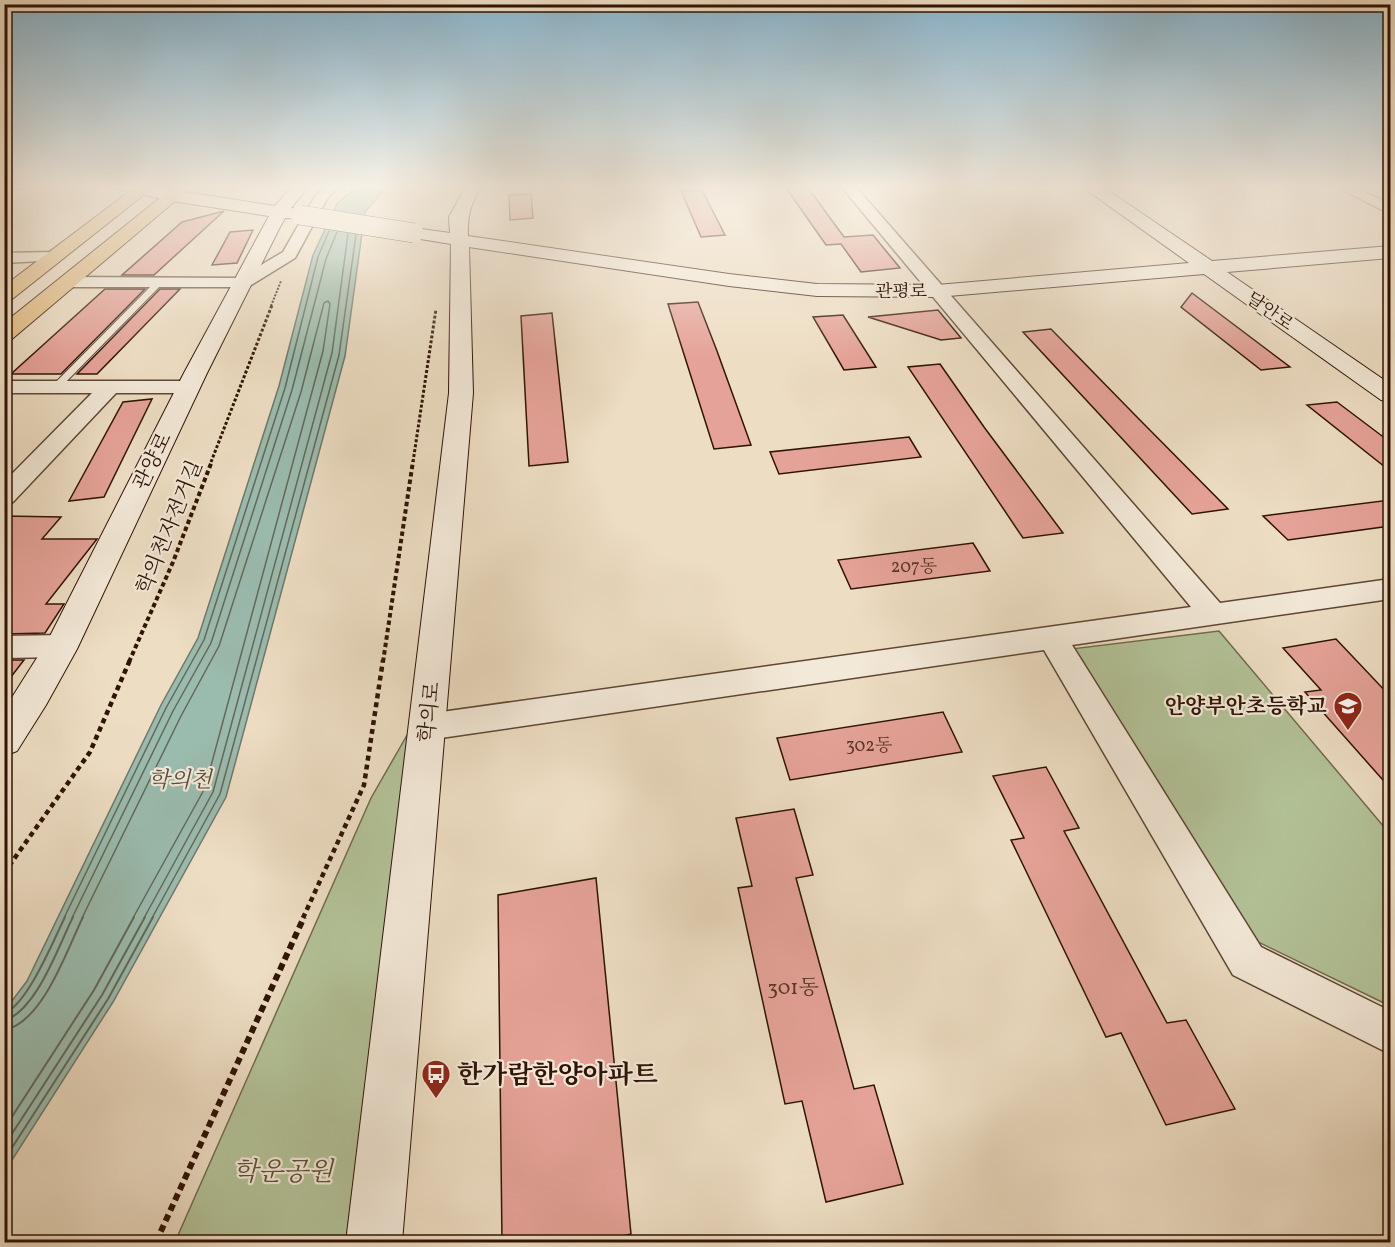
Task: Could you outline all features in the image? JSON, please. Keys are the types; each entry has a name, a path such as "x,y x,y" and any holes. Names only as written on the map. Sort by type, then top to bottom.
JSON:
{"main road":[{"path":"4,296 72,243"},
{"path":"4,334 115,243"}],"street":[{"name":"관양로","path":"4,740 26,710 62,646 188,387 242,283 269,243"},
{"path":"69,282 242,283 289,255 296,243"},
{"name":"학의로","path":"374,1242 461,393 459,243"},
{"name":"관평로","path":"487,243 729,280 817,290 937,291 1390,252"},
{"path":"897,243 1214,615"},
{"name":"달안로","path":"1174,243 1386,389"},
{"path":"4,258 54,257"},
{"path":"4,387 188,387"},
{"path":"4,498 109,388"},
{"path":"427,728 1390,589"},
{"path":"1053,639 1247,961 1390,1033"},
{"path":"4,647 62,646"}],"lane":[{"path":"55,388 159,283"}],"path":[{"name":"학의천자전거길","path":"4,873 90,752 173,562 284,274"},
{"path":"156,1242 364,785 436,306"}],"green space":[{"path":"1219,631 1390,834 1390,1006 1252,939 1071,649"},
{"name":"학운공원","path":"410,730 346,1242 175,1242 371,798"}],"water":[{"name":"학의천","path":"319,243 361,243 345,356 226,797 113,1002 5,1171 5,1010 27,981 161,705 198,638 279,386 313,255"}],"building":[{"path":"158,243 189,243 154,275 122,275"},
{"path":"224,243 247,243 237,263 212,265"},
{"path":"825,243 880,243 900,268 861,272 841,244"},
{"path":"105,289 145,289 61,374 11,374"},
{"path":"160,289 180,289 97,374 77,374"},
{"path":"1192,293 1290,367 1261,370 1181,307"},
{"path":"698,302 751,445 714,449 668,304"},
{"path":"938,310 961,338 941,340 868,317"},
{"path":"552,313 568,462 529,466 521,316"},
{"path":"843,315 876,367 844,370 813,317"},
{"path":"1051,329 1228,509 1192,514 1023,332"},
{"path":"940,364 1063,533 1023,538 908,367"},
{"path":"152,399 104,497 69,501 123,402"},
{"path":"1337,402 1390,442 1390,471 1307,405"},
{"path":"909,437 921,457 779,474 770,452"},
{"path":"1390,500 1390,526 1288,540 1263,516"},
{"path":"4,516 61,517 42,539 97,539 46,604 64,604 45,633 4,634"},
{"path":"973,543 990,571 851,589 838,560"},
{"path":"1336,639 1390,696 1390,788 1305,692 1321,690 1283,648"},
{"path":"4,660 24,660 4,686"},
{"path":"943,712 962,752 790,780 777,738"},
{"path":"1046,767 1079,828 1064,831 1167,1023 1186,1020 1235,1109 1166,1125 1121,1033 1106,1037 1011,840 1024,838 993,776"},
{"path":"794,809 813,875 796,878 854,1089 874,1085 903,1184 826,1202 802,1101 785,1104 738,888 752,886 736,818"},
{"path":"596,878 631,1234 596,1242 502,1242 498,895"}],"place":[{"name":"안양부안초등학교","path":"1348,732"},
{"name":"한가람한양아파트","path":"436,1100"}]}
